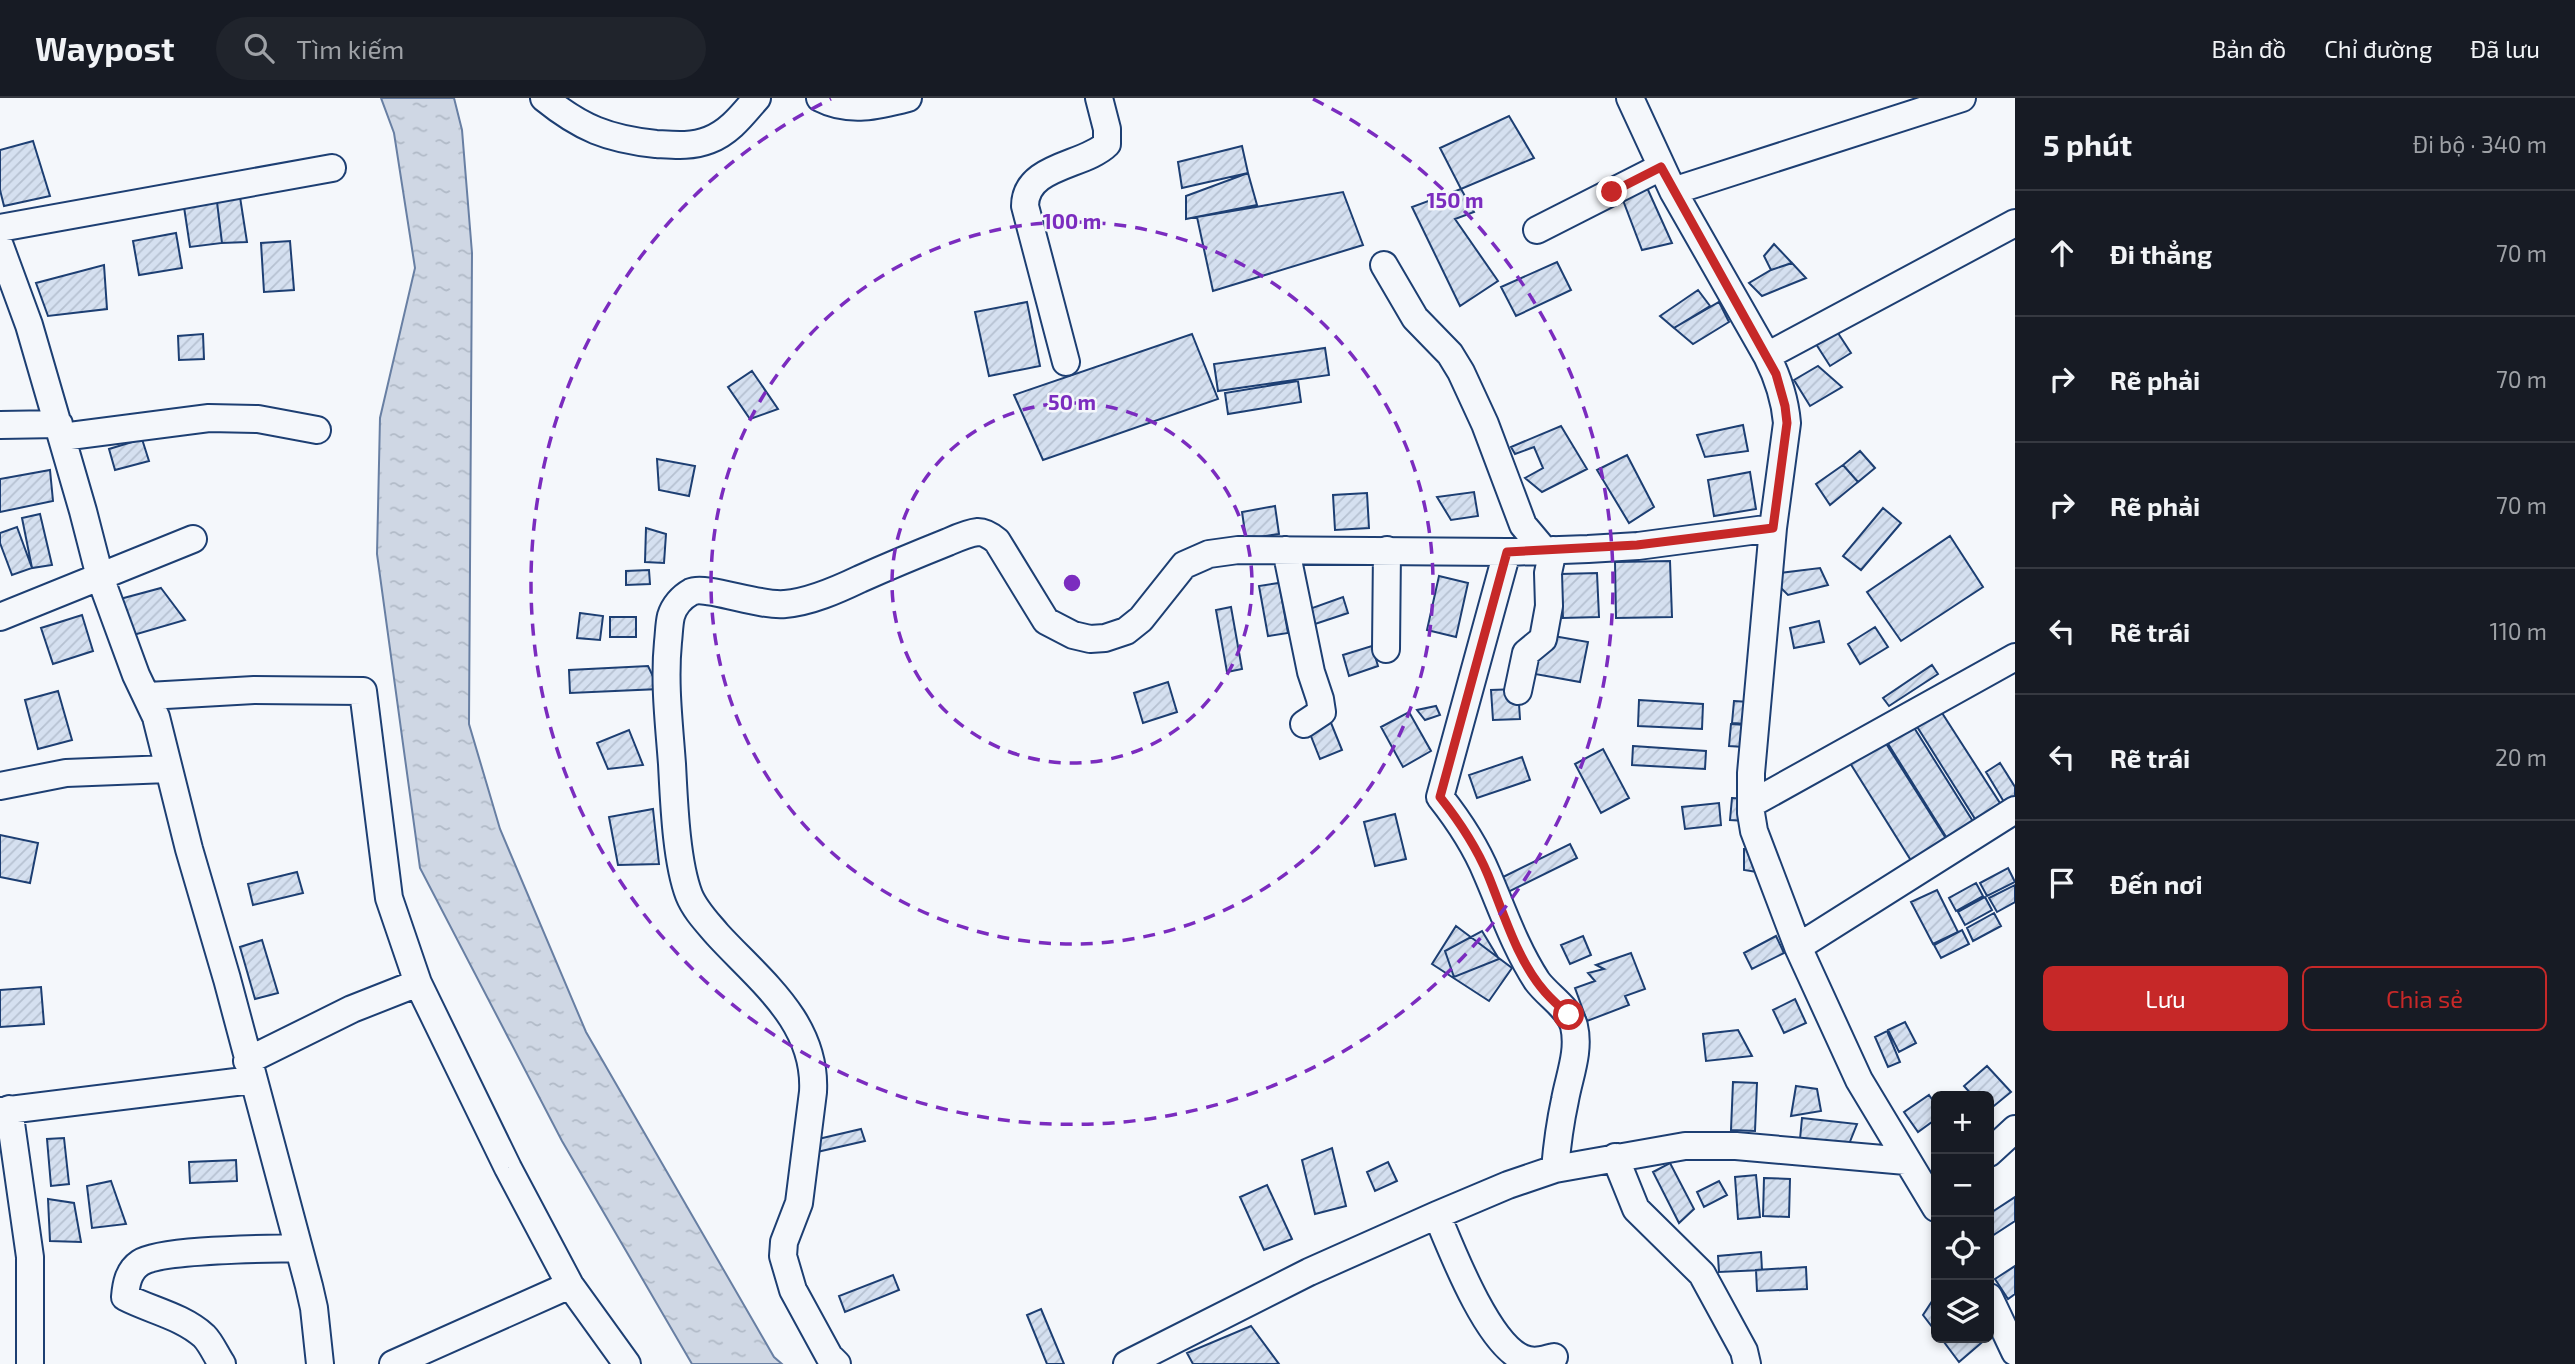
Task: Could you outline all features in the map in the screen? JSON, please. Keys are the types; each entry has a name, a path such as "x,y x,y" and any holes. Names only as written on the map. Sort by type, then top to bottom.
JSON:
{"street":[{"path":"544,98 567,117 603,134 627,141 680,146 710,140 726,131 757,98"},
{"path":"820,98 848,107 869,107 908,98"},
{"path":"1066,362 1025,206 1025,197 1041,177 1107,144 1107,129 1099,98"},
{"path":"1630,98 1673,191 1767,356 1776,374 1785,406 1787,423 1773,528 1751,773 1754,831 1798,947 1859,1080 1906,1161 1931,1198"},
{"path":"1673,191 1953,99"},
{"path":"0,228 332,167"},
{"path":"1538,230 1661,167"},
{"path":"1767,356 2015,223"},
{"path":"0,246 29,325 100,577 136,675 156,717 314,1308 320,1364"},
{"path":"1384,265 1415,318 1450,354 1461,372 1485,424 1523,525 1549,550 1549,606 1543,639 1527,653 1518,691"},
{"path":"0,425 60,431 209,418 258,419 317,430"},
{"path":"837,1364 829,1356 793,1290 783,1256 784,1242 799,1203 813,1092 814,1076 810,1056 790,1013 703,917 689,895 676,825 665,673 670,617 676,606 692,592 700,590 756,603 783,605 801,601 842,587 909,557 970,534 983,532 996,541 1046,621 1073,635 1090,639 1105,638 1126,631 1141,619 1184,565 1209,554 1238,550 1507,552 1637,545 1773,528"},
{"path":"0,617 193,539"},
{"path":"1286,550 1322,712 1304,724"},
{"path":"1386,649 1387,550"},
{"path":"1507,552 1440,797 1475,849 1488,874 1506,922 1531,970 1545,992 1569,1015 1574,1027 1575,1050 1559,1130 1555,1169"},
{"path":"1751,804 2015,657"},
{"path":"148,696 254,690 363,691 389,898 418,983 508,1168 570,1285 627,1364"},
{"path":"0,786 66,773 168,769"},
{"path":"1798,947 2015,810"},
{"path":"30,1364 30,1257 5,1110 250,1070 352,1009 418,983"},
{"path":"1994,1148 2015,1129"},
{"path":"1127,1364 1309,1272 1508,1185 1555,1169 1685,1146 1723,1146 1906,1161"},
{"path":"1615,1157 1636,1209 1702,1274 1744,1351 1747,1364"},
{"path":"1437,1215 1472,1296 1485,1318 1506,1344 1520,1358 1534,1362 1554,1357"},
{"path":"222,1364 204,1337 171,1316 147,1309 125,1297 126,1280 139,1263 171,1255 298,1248"},
{"path":"393,1364 570,1285"},
{"path":"1994,1308 2015,1352"}],"water":[{"path":"381,98 454,98 462,130 472,253 469,724 500,829 586,1032 774,1357 782,1364 692,1364 562,1141 420,868 377,554 380,418 415,268 394,133"}],"building":[{"path":"1509,116 1534,158 1461,189 1440,148"},
{"path":"33,141 50,196 4,206 0,190 0,150"},
{"path":"1242,146 1248,173 1182,188 1178,162"},
{"path":"1248,173 1257,205 1186,219 1186,196"},
{"path":"1644,181 1672,243 1642,250 1621,195"},
{"path":"1461,189 1474,212 1455,219 1498,281 1460,306 1412,207"},
{"path":"1343,192 1363,245 1213,291 1197,217"},
{"path":"240,197 247,242 222,243 217,202"},
{"path":"217,202 222,243 190,247 184,207"},
{"path":"176,233 182,268 139,275 133,241"},
{"path":"290,241 294,290 264,292 261,243"},
{"path":"1774,244 1792,263 1771,270 1764,256"},
{"path":"1557,262 1571,290 1516,316 1501,287"},
{"path":"1792,263 1806,278 1762,296 1749,283 1771,270"},
{"path":"104,265 107,309 48,316 36,283"},
{"path":"1698,290 1710,306 1674,328 1660,316"},
{"path":"1027,302 1040,366 989,376 975,312"},
{"path":"1719,302 1729,322 1693,344 1674,328"},
{"path":"1836,330 1851,353 1830,366 1816,344"},
{"path":"203,334 204,359 179,360 178,336"},
{"path":"1192,334 1218,399 1043,460 1014,395"},
{"path":"1325,348 1329,375 1218,391 1214,364"},
{"path":"1818,366 1842,387 1810,406 1794,380"},
{"path":"752,371 778,409 750,419 728,387"},
{"path":"1298,381 1301,402 1228,414 1225,393"},
{"path":"1743,425 1748,451 1705,457 1697,435"},
{"path":"1561,426 1587,469 1542,492 1525,478 1543,468 1534,447 1515,454 1511,447"},
{"path":"142,439 149,461 115,470 109,449"},
{"path":"1860,451 1875,468 1858,482 1843,465"},
{"path":"1627,455 1654,507 1629,523 1597,470"},
{"path":"657,459 695,466 689,496 659,490"},
{"path":"1843,465 1858,482 1830,505 1816,484"},
{"path":"50,470 53,501 0,512 0,479"},
{"path":"1750,472 1756,509 1714,516 1708,480"},
{"path":"1474,492 1478,516 1451,520 1437,497"},
{"path":"1367,493 1369,528 1335,530 1333,495"},
{"path":"1275,506 1279,534 1246,539 1242,512"},
{"path":"1883,508 1901,523 1861,570 1843,556"},
{"path":"40,514 52,565 32,568 22,518"},
{"path":"17,527 32,568 12,575 0,543 0,533"},
{"path":"646,528 666,534 664,563 645,562"},
{"path":"1950,536 1983,587 1901,641 1867,592"},
{"path":"1670,561 1672,617 1616,618 1615,562"},
{"path":"1820,568 1828,585 1788,595 1775,582 1780,573"},
{"path":"649,570 650,584 626,585 626,571"},
{"path":"1597,573 1599,617 1563,618 1561,574"},
{"path":"1439,576 1468,583 1456,637 1427,630"},
{"path":"1279,583 1288,633 1268,636 1259,586"},
{"path":"161,588 185,620 130,636 120,599"},
{"path":"1343,597 1348,613 1306,627 1301,612"},
{"path":"1231,607 1242,669 1227,672 1216,610"},
{"path":"580,613 603,616 600,640 577,638"},
{"path":"82,615 93,651 53,664 41,628"},
{"path":"610,617 636,617 636,637 610,637"},
{"path":"1819,621 1824,642 1794,648 1790,628"},
{"path":"1875,627 1888,647 1860,664 1848,644"},
{"path":"1542,634 1588,642 1580,682 1535,674"},
{"path":"1372,646 1378,666 1349,676 1343,655"},
{"path":"1932,665 1938,674 1889,706 1883,698"},
{"path":"648,666 659,689 570,693 569,670"},
{"path":"1168,682 1177,712 1143,723 1134,693"},
{"path":"1518,689 1520,719 1493,720 1491,690"},
{"path":"58,691 72,740 38,749 25,700"},
{"path":"1639,700 1703,704 1702,729 1638,726"},
{"path":"1734,701 1749,702 1747,724 1732,723"},
{"path":"1935,702 2007,814 1982,830 1911,717"},
{"path":"1436,706 1440,715 1425,720 1417,710"},
{"path":"1325,708 1342,750 1320,759 1303,716"},
{"path":"1409,712 1431,751 1403,767 1381,727"},
{"path":"1908,718 1979,831 1953,848 1882,734"},
{"path":"1731,724 1746,725 1744,747 1729,746"},
{"path":"629,730 643,765 608,769 597,743"},
{"path":"1880,734 1952,848 1917,870 1845,755"},
{"path":"1633,746 1706,751 1705,769 1632,765"},
{"path":"1603,749 1629,798 1601,813 1575,764"},
{"path":"1522,757 1530,780 1477,798 1469,775"},
{"path":"2000,763 2015,787 2015,809 2010,812 1986,772"},
{"path":"1732,798 1747,799 1746,821 1730,820"},
{"path":"1719,803 1721,825 1685,829 1682,807"},
{"path":"653,809 659,864 618,865 609,817"},
{"path":"1395,814 1406,859 1375,866 1364,822"},
{"path":"0,835 38,843 30,883 0,877"},
{"path":"1570,844 1577,858 1504,894 1497,880"},
{"path":"1744,849 1754,850 1757,872 1744,870"},
{"path":"2008,868 2015,882 1987,896 1980,883"},
{"path":"297,872 303,893 253,905 248,884"},
{"path":"1976,883 1983,896 1956,911 1949,898"},
{"path":"2015,885 2015,902 1997,912 1989,898"},
{"path":"1937,890 1958,932 1933,944 1911,902"},
{"path":"1985,897 1992,910 1965,925 1958,912"},
{"path":"1994,913 2001,926 1973,941 1967,928"},
{"path":"1456,926 1512,968 1489,1001 1432,964"},
{"path":"1962,930 1969,944 1941,958 1934,945"},
{"path":"1482,931 1499,959 1454,977 1445,951"},
{"path":"1583,936 1591,955 1570,964 1561,945"},
{"path":"1776,936 1784,953 1752,969 1744,953"},
{"path":"262,940 278,993 255,999 240,947"},
{"path":"1631,953 1645,989 1625,996 1629,1005 1587,1021 1575,988 1595,981 1588,973 1604,969 1596,965"},
{"path":"41,987 44,1024 0,1027 0,990"},
{"path":"1795,999 1806,1023 1784,1033 1773,1010"},
{"path":"1905,1022 1916,1043 1899,1052 1888,1030"},
{"path":"1738,1030 1752,1056 1706,1061 1703,1034"},
{"path":"1887,1031 1900,1062 1888,1067 1875,1037"},
{"path":"1987,1066 2011,1092 1994,1106 1994,1091 1968,1091 1964,1086"},
{"path":"1733,1082 1757,1083 1755,1131 1731,1130"},
{"path":"1796,1086 1817,1089 1821,1111 1791,1116"},
{"path":"1929,1095 1931,1098 1931,1123 1918,1132 1904,1112"},
{"path":"1802,1118 1857,1124 1849,1144 1800,1139"},
{"path":"861,1129 865,1141 817,1152 814,1140"},
{"path":"64,1138 69,1184 51,1186 47,1139"},
{"path":"1332,1148 1346,1206 1315,1214 1302,1160"},
{"path":"236,1160 237,1181 190,1183 189,1162"},
{"path":"1388,1162 1397,1181 1375,1191 1367,1172"},
{"path":"1670,1163 1694,1209 1679,1223 1653,1172"},
{"path":"1756,1175 1760,1217 1738,1219 1735,1177"},
{"path":"1764,1178 1790,1179 1789,1217 1763,1216"},
{"path":"111,1181 126,1224 92,1228 87,1186"},
{"path":"1719,1181 1727,1195 1704,1207 1697,1192"},
{"path":"1267,1185 1292,1239 1264,1250 1240,1197"},
{"path":"2015,1197 2015,1221 1994,1235 1994,1211"},
{"path":"48,1199 74,1203 81,1242 50,1241"},
{"path":"1761,1252 1762,1270 1719,1272 1718,1256"},
{"path":"2015,1266 2015,1294 2008,1299 1995,1279"},
{"path":"1806,1267 1807,1289 1757,1291 1756,1270"},
{"path":"893,1275 899,1290 845,1312 839,1296"},
{"path":"1931,1303 1931,1325 1923,1315"},
{"path":"1041,1309 1064,1364 1047,1364 1027,1315"},
{"path":"1251,1326 1279,1364 1193,1364 1187,1353"},
{"path":"1945,1343 1981,1343 1959,1362"}],"route":[{"path":"1569,1015 1545,992 1531,970 1506,922 1488,874 1475,849 1440,797 1507,552 1637,545 1773,528 1787,423 1776,374 1661,167 1612,192"}]}
